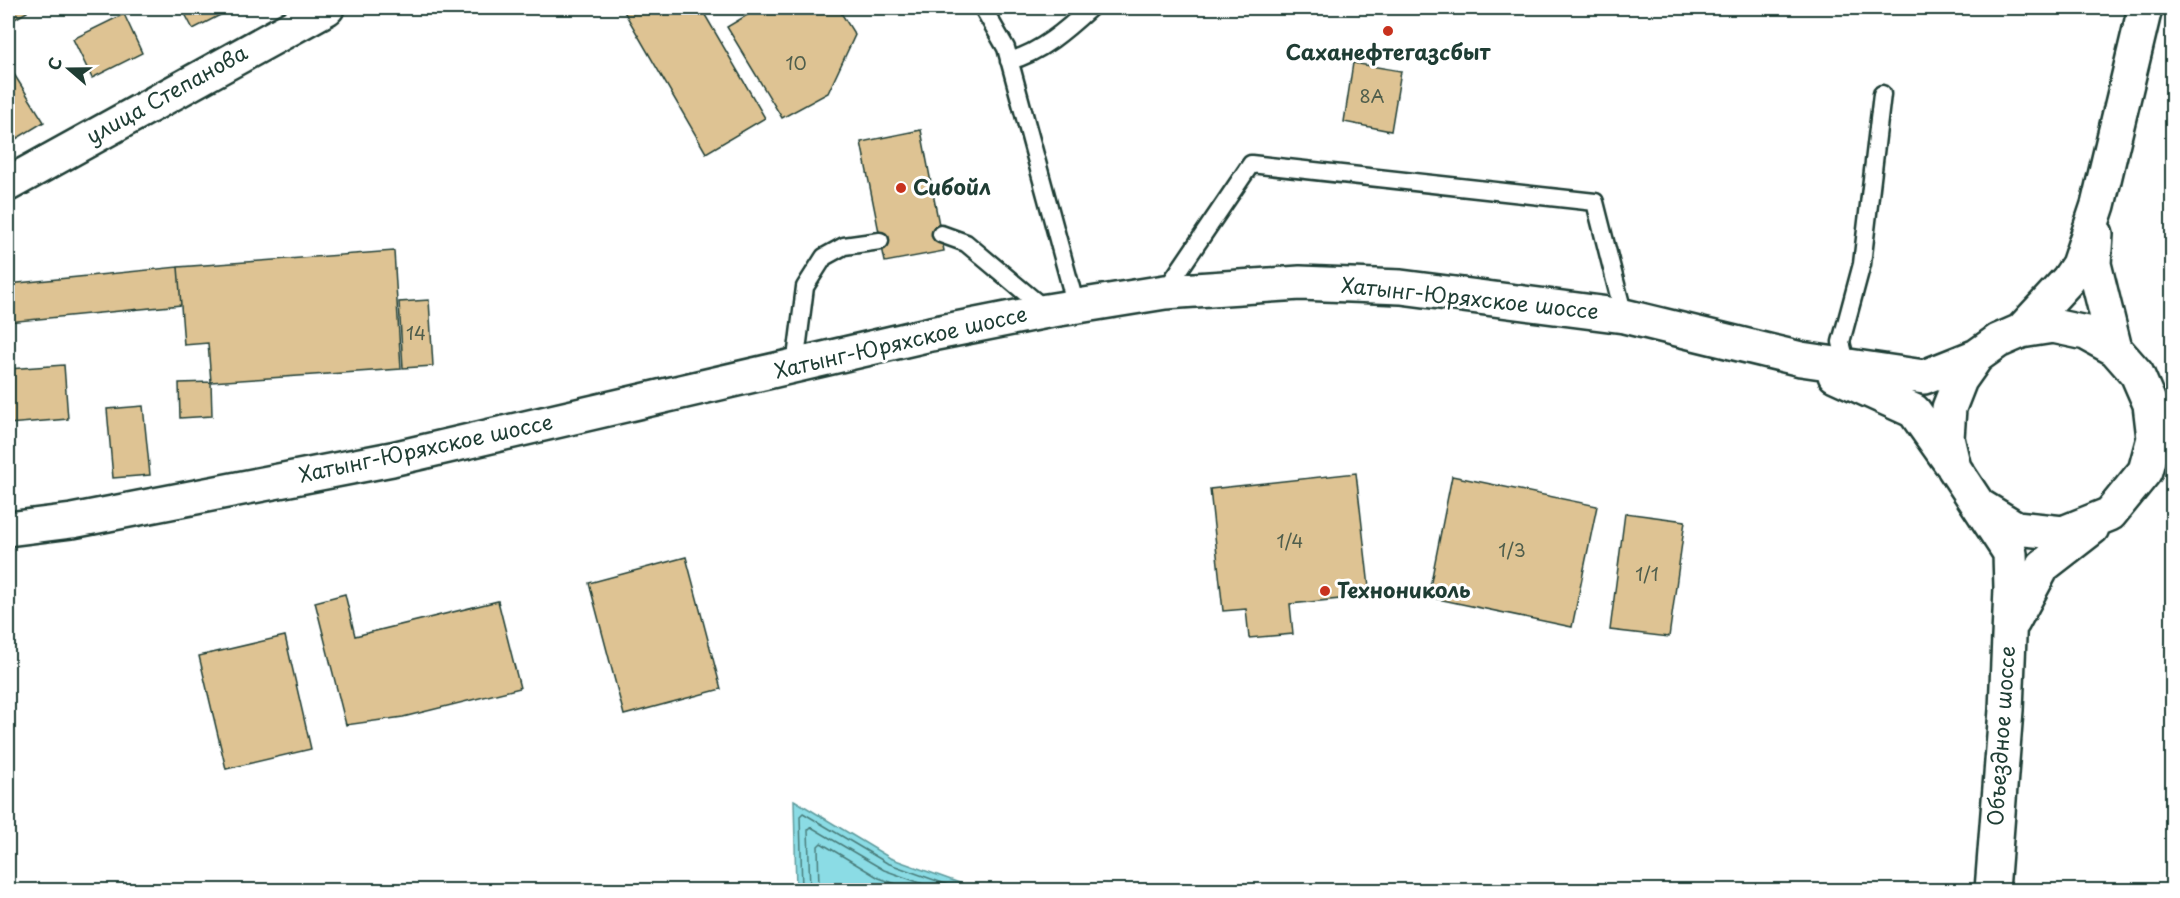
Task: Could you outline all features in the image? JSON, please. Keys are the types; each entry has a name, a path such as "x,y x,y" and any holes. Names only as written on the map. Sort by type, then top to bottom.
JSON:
{"main road":[{"name":"улица Степанова","path":"8,184 323,8"},
{"path":"2021,331 2068,280 2078,265 2098,205 2145,8"},
{"path":"2098,205 2094,264 2115,349"},
{"name":"Хатынг-Юряхское шоссе","path":"8,529 72,521 392,459 931,334 1062,308 1165,292 1300,283 1401,287 1624,316 1801,359 1924,377 1977,356"},
{"path":"2009,629 2010,553 1954,468 1947,438 1949,408 1960,380 1977,356 1998,341 2021,331 2053,326 2086,333 2115,349 2137,374 2172,436"},
{"name":"Хатынг-Юряхское шоссе","path":"1801,359 1914,411 1954,468"},
{"path":"2110,514 2145,471 2154,438 2150,404 2137,374"},
{"path":"1980,506 2016,528 2063,532 2110,514 2167,476 2172,476"},
{"name":"Объездное шоссе","path":"1992,891 2006,710 2009,629 2043,566 2110,514"}],"lane":[{"path":"983,8 1006,48 1062,308"},
{"path":"1009,61 1027,56 1073,24 1090,8"},
{"path":"1847,366 1841,342 1862,264 1882,94"},
{"path":"1165,292 1251,164 1595,202 1624,316"},
{"path":"941,234 966,243 1062,308"},
{"path":"795,366 805,286 824,257 844,246 880,240"}],"water":[{"path":"794,800 890,858 979,890 796,890"}],"building":[{"path":"8,8 27,8 27,12 15,19 8,16"},
{"path":"182,8 234,8 193,29"},
{"path":"622,8 701,8 765,118 706,153"},
{"path":"759,8 838,8 855,35 828,93 782,118 727,27"},
{"path":"124,14 142,53 92,78 73,39"},
{"path":"1353,63 1401,71 1391,131 1344,122"},
{"path":"12,71 44,122 16,139 8,124 8,74"},
{"name":"Сибойл","path":"921,130 944,251 885,262 861,142"},
{"path":"394,251 401,369 211,382 208,343 184,345 178,267"},
{"path":"178,267 181,305 8,322 8,284"},
{"path":"429,300 433,366 403,368 399,302"},
{"path":"64,365 68,419 8,424 8,369"},
{"path":"211,382 212,416 180,418 179,383"},
{"path":"143,406 150,475 113,478 107,409"},
{"path":"1356,473 1370,596 1290,604 1293,634 1249,638 1246,609 1223,611 1210,489"},
{"path":"1452,476 1597,506 1572,627 1428,597"},
{"path":"1625,513 1685,521 1669,637 1610,630"},
{"path":"686,557 721,689 624,715 589,583"},
{"path":"345,594 355,636 498,601 520,688 403,717 346,725 315,602"},
{"path":"285,636 311,749 226,769 199,656"}],"place":[{"name":"Саханефтегазсбыт","path":"1388,31"},
{"name":"Сибойл","path":"901,188"},
{"name":"Технониколь","path":"1325,591"}]}
